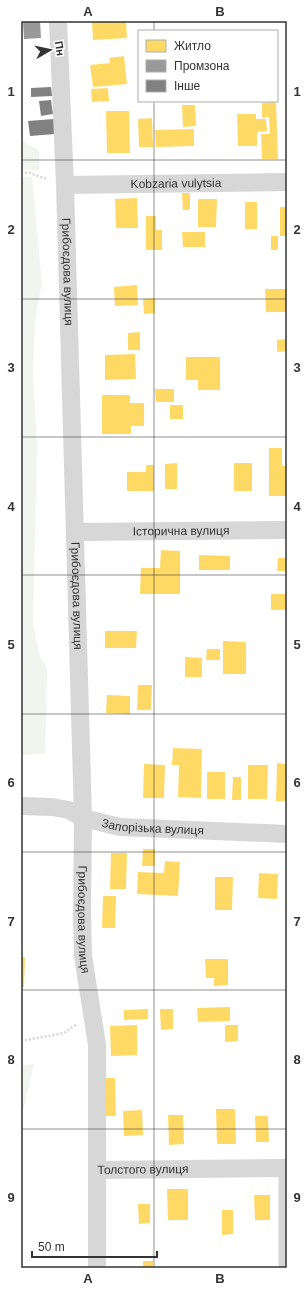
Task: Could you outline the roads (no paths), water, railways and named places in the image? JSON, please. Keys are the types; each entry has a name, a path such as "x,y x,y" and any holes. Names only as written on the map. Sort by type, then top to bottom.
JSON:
{"street":[{"name":"Грибоєдова вулиця","path":"58,21 65,185 84,818 82,912 83,956 97,1045 97,1170"},
{"name":"Kobzaria vulytsia","path":"65,185 287,182"},
{"name":"Історична вулиця","path":"75,532 287,530"},
{"name":"Запорізька вулиця","path":"21,806 52,807 69,810 84,818 120,827 287,834"},
{"name":"Толстого вулиця","path":"96,1268 97,1170 285,1168"}],"lane":[{"path":"282,1268 285,1168"}]}
